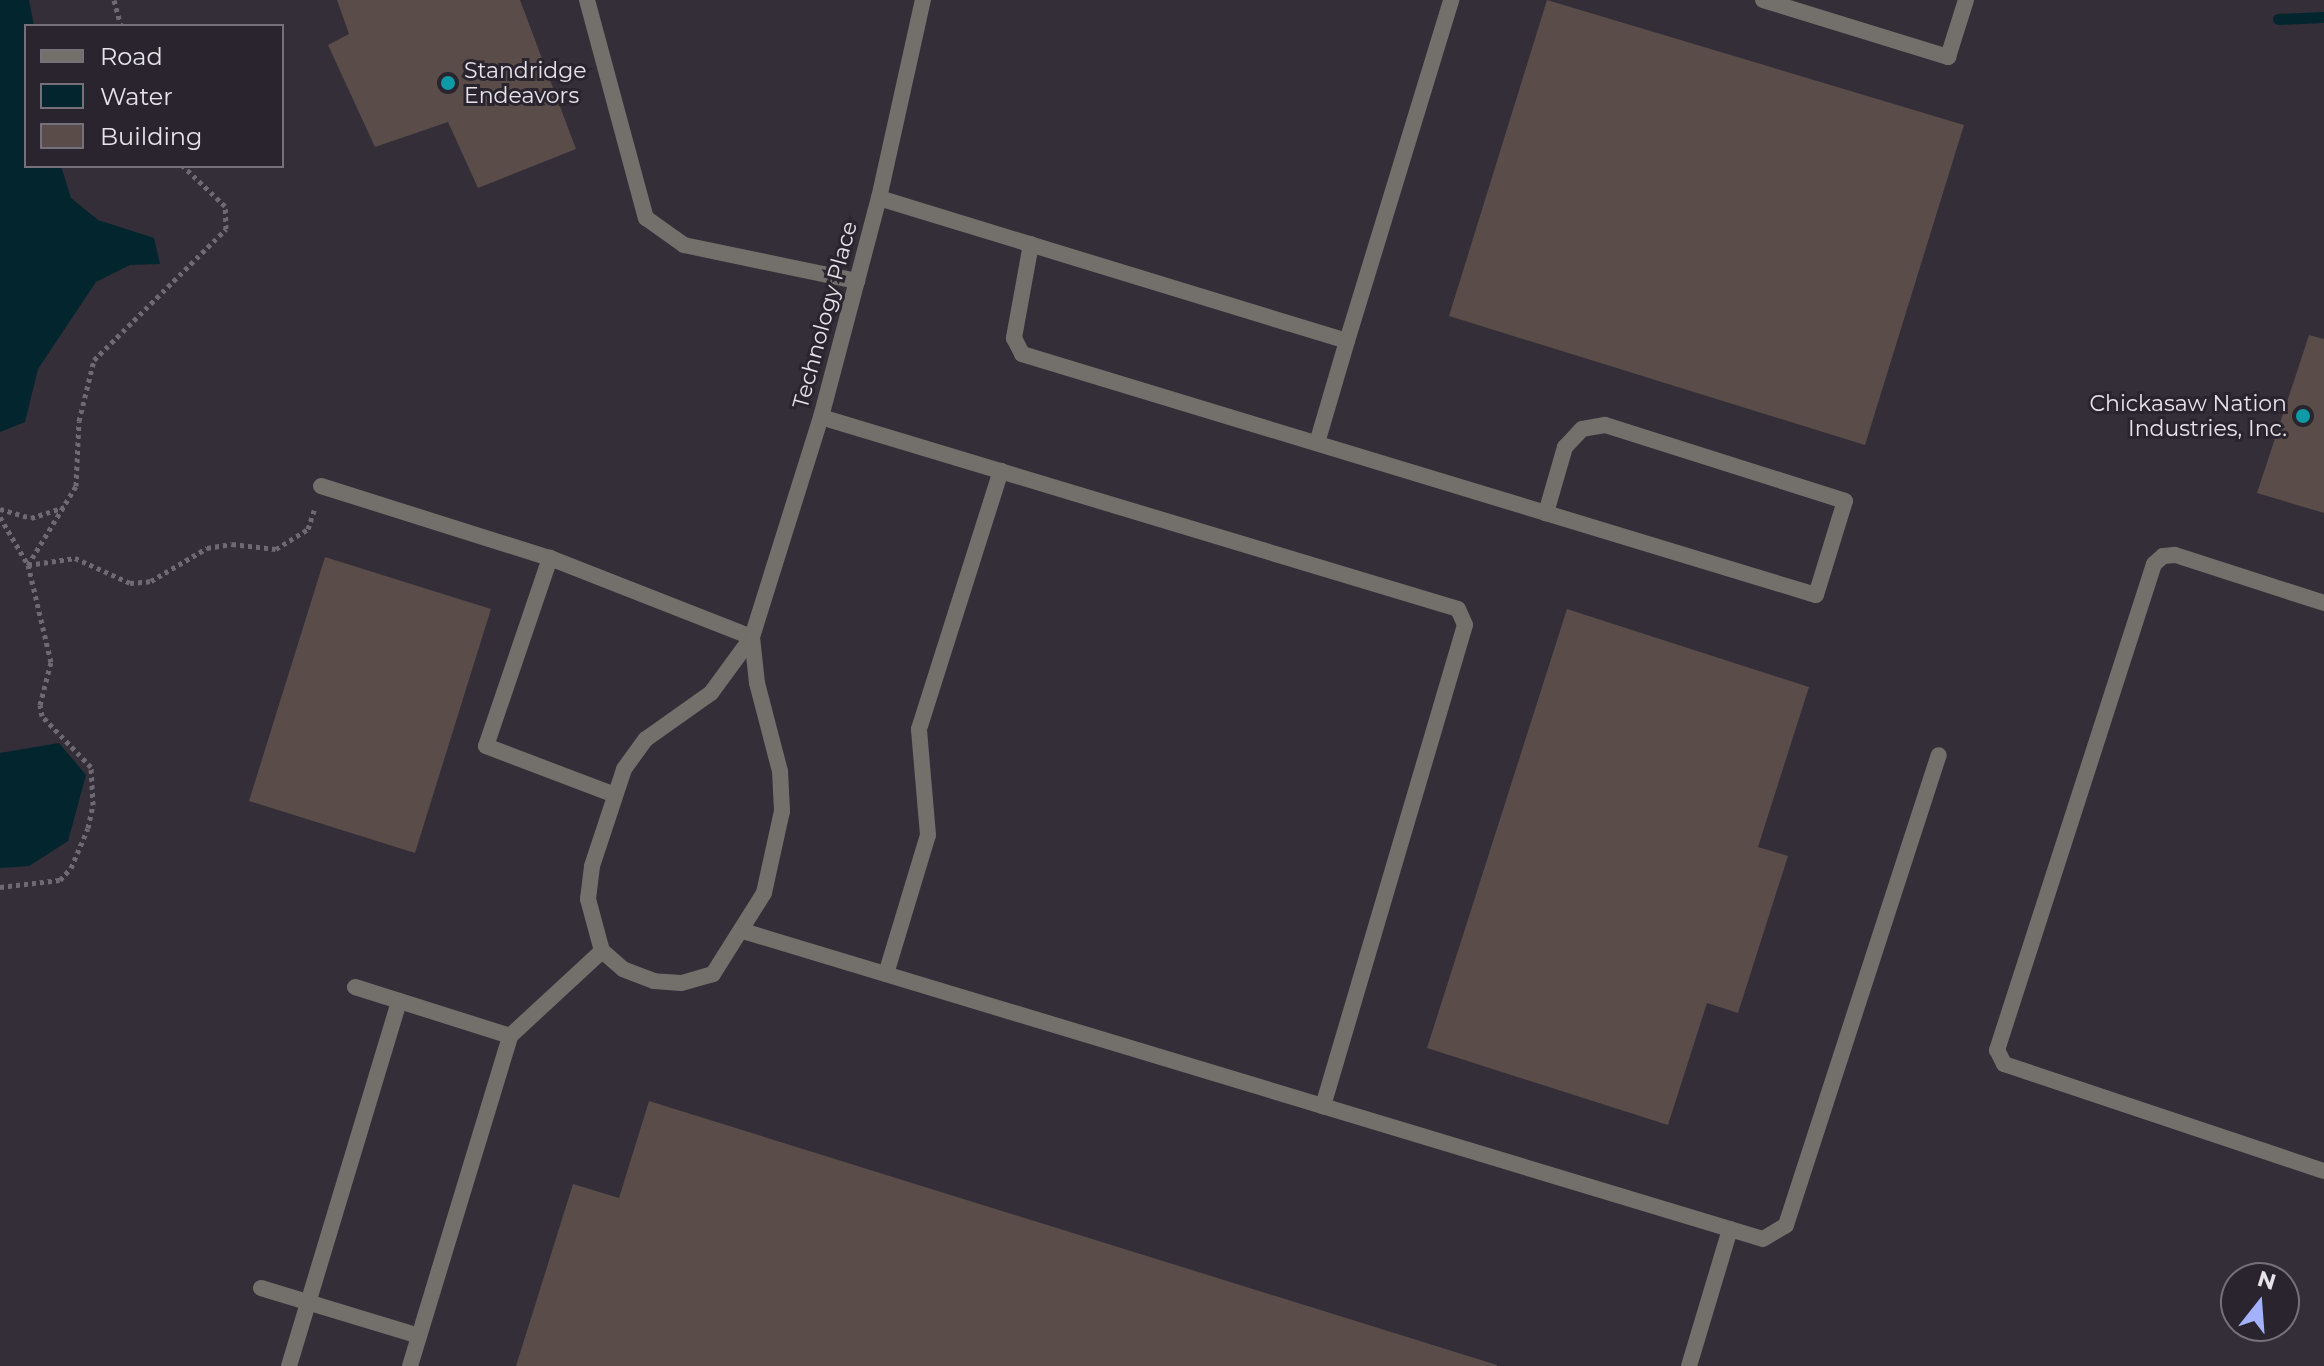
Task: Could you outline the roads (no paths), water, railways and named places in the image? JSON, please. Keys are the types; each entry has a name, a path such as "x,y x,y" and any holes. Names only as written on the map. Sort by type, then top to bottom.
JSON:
{"street":[{"path":"587,0 646,218 684,245 857,281"},
{"name":"Technology Place","path":"752,637 757,683 780,771 782,811 764,893 743,931 713,974 681,983 654,981 623,969 602,951 592,929 588,899 592,866 624,769 646,739 711,693 752,637 821,417 879,198 923,0"},
{"path":"1317,443 1451,0"},
{"path":"1763,0 1948,57 1966,0"},
{"path":"879,198 1347,341"},
{"path":"1031,244 1014,338 1022,354 1816,595 1845,501 1605,425 1582,429 1565,447 1546,513"},
{"path":"821,417 1458,609 1465,625 1323,1106"},
{"path":"886,974 928,835 919,729 1001,471"},
{"path":"321,486 550,558 752,637"},
{"path":"2324,603 2175,555 2163,556 2154,564 1997,1050 2004,1064 2324,1171"},
{"path":"550,558 486,746 615,795"},
{"path":"743,931 1763,1239 1786,1225 1939,755"},
{"path":"410,1366 510,1036 602,951"},
{"path":"355,987 510,1036"},
{"path":"289,1366 399,1001"},
{"path":"1689,1366 1730,1229"},
{"path":"261,1288 419,1336"}],"water":[{"path":"0,0 29,0 34,24 24,24 24,168 62,168 71,198 98,220 154,238 160,264 130,265 96,282 38,369 25,422 0,432"},
{"path":"59,743 86,775 68,841 29,866 0,868 0,753"}],"waterway":[{"path":"2278,19 2324,17"}],"place":[{"name":"Standridge Endeavors","path":"448,83"},
{"name":"Chickasaw Nation Industries, Inc.","path":"2303,416"}]}
